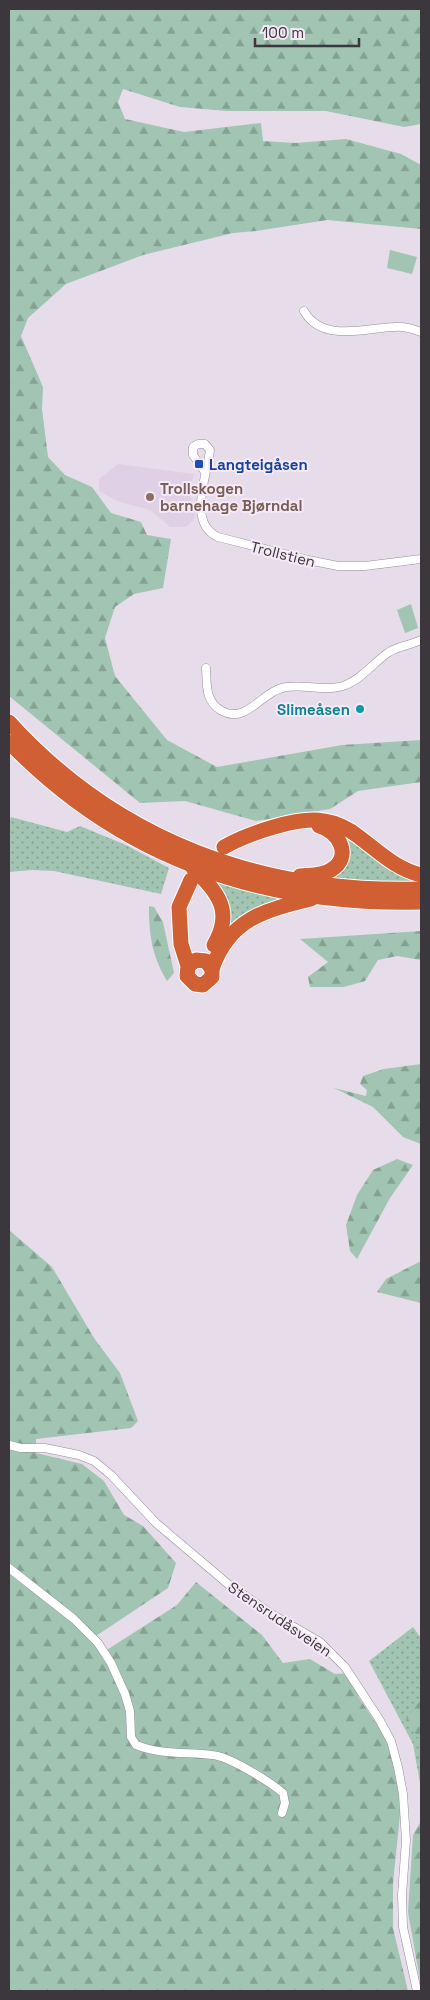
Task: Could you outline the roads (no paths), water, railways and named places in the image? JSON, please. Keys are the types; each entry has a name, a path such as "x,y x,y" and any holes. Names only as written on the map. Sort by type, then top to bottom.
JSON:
{"highway":[{"path":"9,722 67,778 140,826 186,848 224,863 280,878 320,885 357,888 421,889"},
{"path":"9,742 37,769 80,804 116,828 158,851 188,864 257,887 318,898 354,902 421,902"},
{"path":"224,847 259,832 290,824 324,821 339,825 352,832 398,866 421,875"},
{"path":"280,878 324,873 339,862 342,846 336,835 327,828 306,822"},
{"path":"188,864 216,893 224,913 218,938 200,963"},
{"path":"192,880 179,907 181,944 200,963"},
{"path":"200,963 225,942 237,928 271,909 318,898"}],"street":[{"path":"304,311 312,323 332,329 356,332 394,327 421,332"},
{"name":"Trollstien","path":"205,472 202,518 209,531 218,537 338,566 364,566 421,559"},
{"path":"206,668 208,694 211,702 224,713 239,714 270,693 282,688 329,687 347,684 389,652 421,640"},
{"name":"Stensrudåsveien","path":"9,1445 20,1448 45,1448 79,1455 94,1461 111,1475 156,1523 228,1584 272,1615 320,1642 345,1667 391,1741 398,1766 403,1794 406,1840 402,1921 404,1938 417,1991"},
{"path":"9,1568 74,1619 98,1643 111,1663 125,1694 130,1711 131,1737 136,1746 179,1754 221,1757 283,1793 285,1803 282,1813"}],"place":[{"name":"Langteigåsen","path":"199,464"},
{"name":"Trollskogen barnehage Bjørndal","path":"150,497"},
{"name":"Slimeåsen","path":"360,709"}]}
